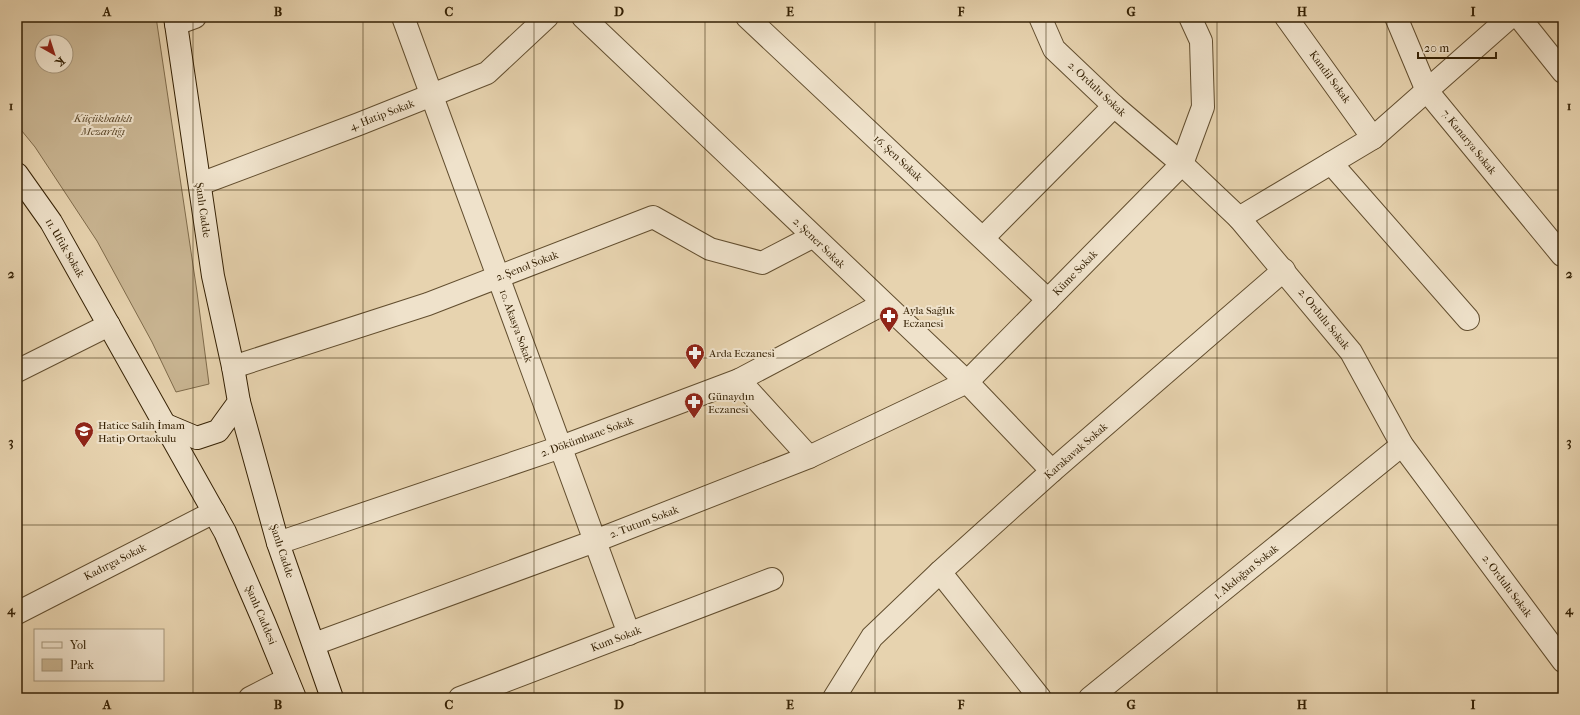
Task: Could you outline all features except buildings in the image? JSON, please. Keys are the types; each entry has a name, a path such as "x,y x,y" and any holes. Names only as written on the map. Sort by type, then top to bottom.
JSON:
{"street":[{"name":"10. Akasya Sokak","path":"403,17 433,95 498,278 629,634"},
{"name":"4. Hatip Sokak","path":"200,184 487,73 547,17"},
{"name":"2. Şener Sokak","path":"583,17 812,237 966,382 1052,471"},
{"name":"16. Şen Sokak","path":"747,17 1048,300"},
{"name":"2. Ordulu Sokak","path":"1040,17 1054,49 1114,106 1182,164 1239,218 1351,352 1402,446 1563,661"},
{"path":"1182,164 1203,107 1201,41 1190,17"},
{"name":"Kandil Sokak","path":"1286,17 1373,138"},
{"name":"7. Kanarya Sokak","path":"1396,17 1427,91 1562,255"},
{"path":"1239,218 1373,138 1510,17"},
{"path":"1519,17 1563,72"},
{"name":"Şanlı Cadde","path":"182,19 200,184 213,276 239,402 278,543 332,698"},
{"path":"982,238 1114,106"},
{"path":"1331,163 1468,319"},
{"name":"Küme Sokak","path":"966,382 1182,164"},
{"name":"11. Ufuk Sokak","path":"17,174 51,222 109,325"},
{"name":"2. Şenol Sokak","path":"233,367 428,304 653,217 710,249 762,263 812,237"},
{"name":"Karakavak Sokak","path":"834,698 872,636 940,572 1052,471 1284,270"},
{"name":"2. Dökümhane Sokak","path":"278,543 561,447 739,380 883,304"},
{"path":"17,371 109,325 214,512"},
{"path":"739,380 809,457"},
{"name":"2. Tutum Sokak","path":"314,644 595,541 809,457 966,382"},
{"path":"166,425 197,438 218,431 239,402"},
{"name":"1. Akdoğan Sokak","path":"1090,698 1402,446"},
{"name":"Şanlı Caddesi","path":"214,512 226,532 291,689"},
{"name":"Kadırga Sokak","path":"17,612 214,512"},
{"path":"940,572 1040,698"},
{"name":"Kum Sokak","path":"460,698 772,579"},
{"path":"250,698 291,689"}],"green space":[{"name":"Küçükbalıklı Mezarlığı","path":"17,17 156,17 197,292 209,384 176,392 152,342 97,241 35,147 17,125"}],"place":[{"name":"Ayla Sağlık Eczanesi","path":"889,333"},
{"name":"Arda Eczanesi","path":"695,370"},
{"name":"Günaydın Eczanesi","path":"694,419"},
{"name":"Hatice Salih İmam Hatip Ortaokulu","path":"84,448"}]}
